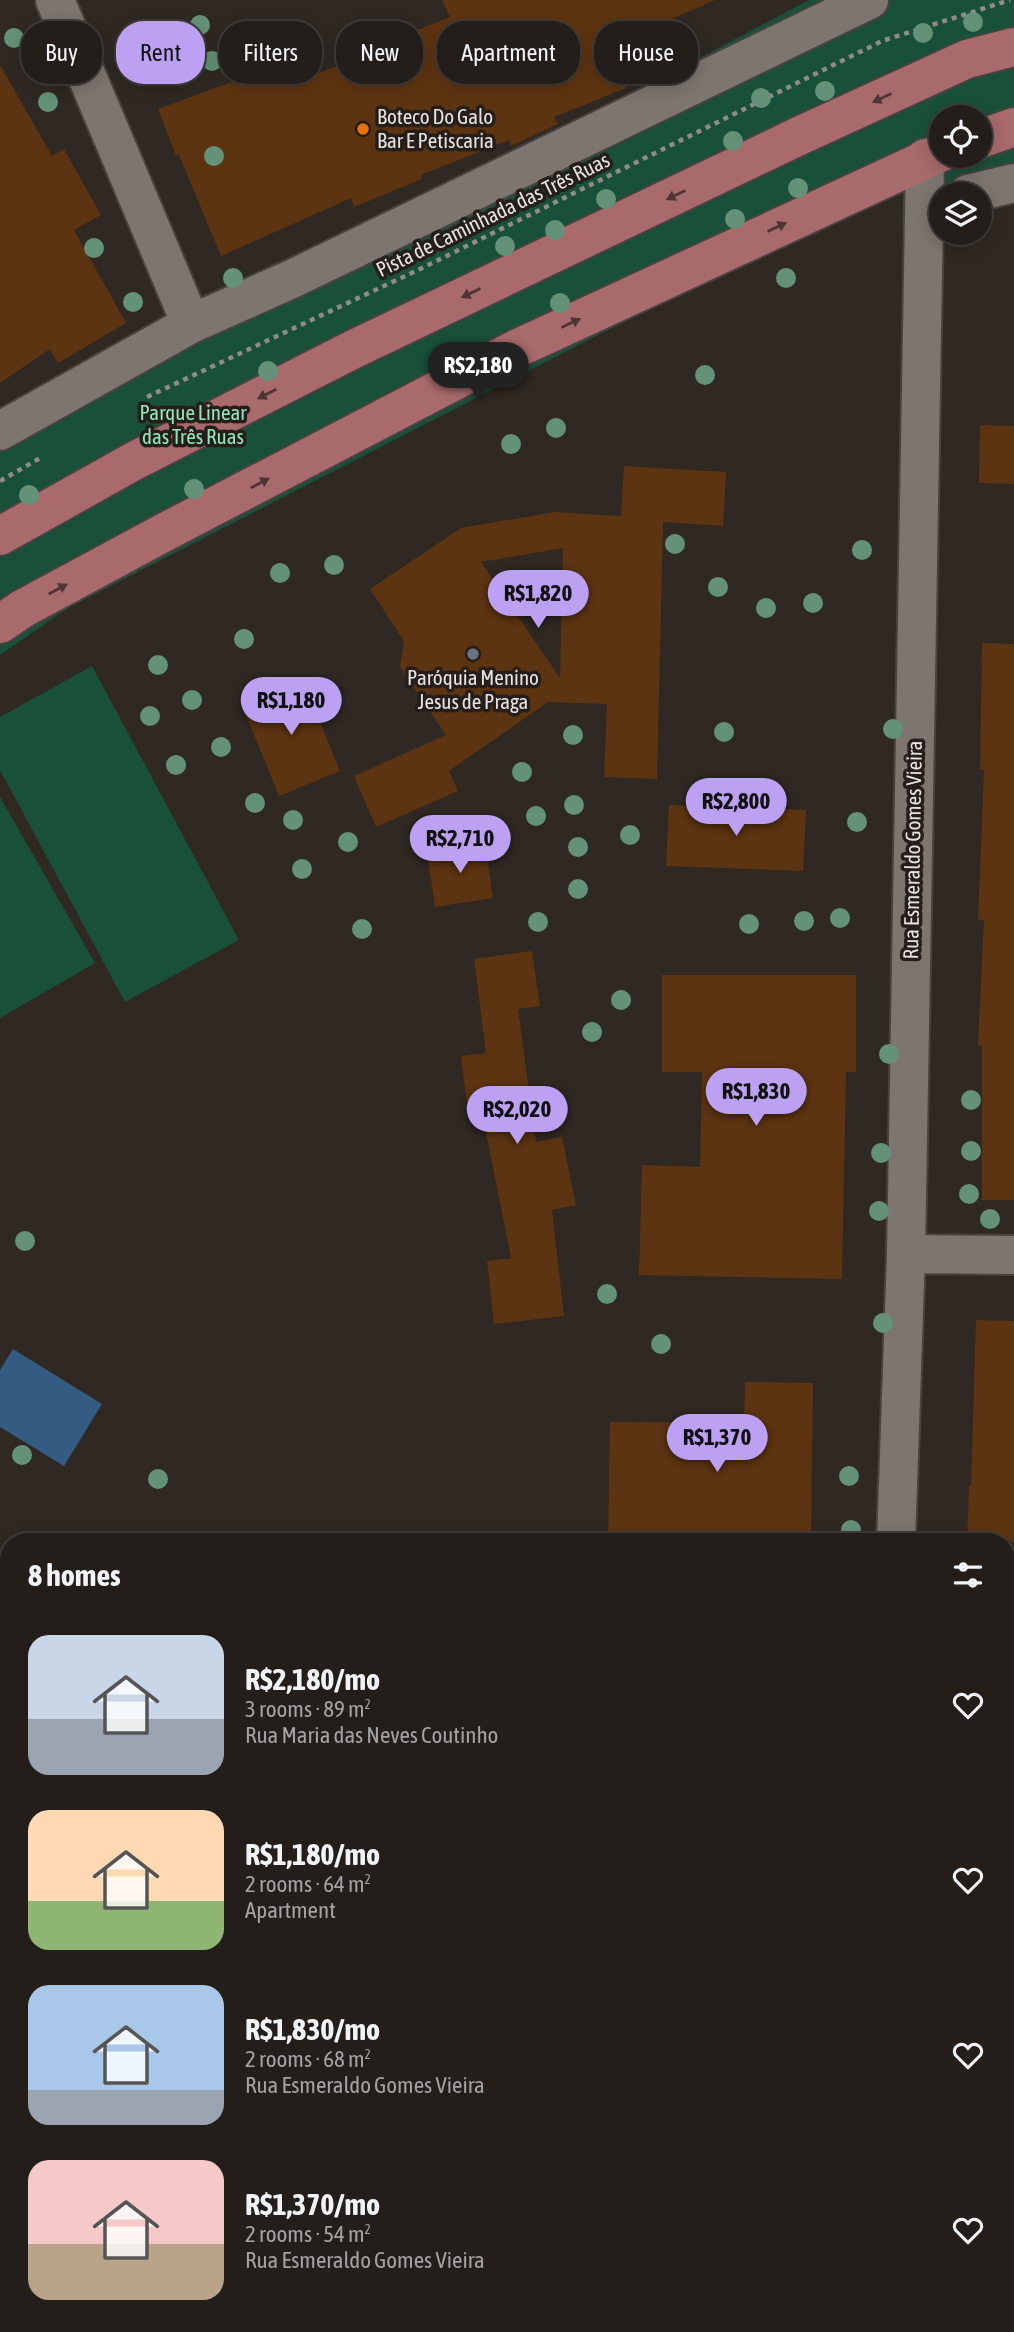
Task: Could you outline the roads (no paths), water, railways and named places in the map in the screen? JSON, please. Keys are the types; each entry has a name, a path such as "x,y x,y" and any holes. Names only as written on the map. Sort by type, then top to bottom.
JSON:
{"main road":[{"path":"0,536 134,461 366,343 835,119 967,59 1014,47"},
{"path":"992,135 1014,127"},
{"path":"0,624 22,609 163,533 516,349 929,157"}],"street":[{"path":"55,0 191,324"},
{"path":"0,431 191,324 294,278 869,0"},
{"path":"992,188 1014,183"},
{"name":"Rua Esmeraldo Gomes Vieira","path":"896,1533 932,245"},
{"path":"906,1254 1014,1255"}],"water":[{"path":"13,1349 102,1404 64,1466 0,1427 0,1370"}],"place":[{"name":"Boteco Do Galo Bar E Petiscaria","path":"363,129"},
{"name":"Paróquia Menino Jesus de Praga","path":"473,654"}],"park label":[{"name":"Parque Linear das Três Ruas","path":"193,425"}]}
